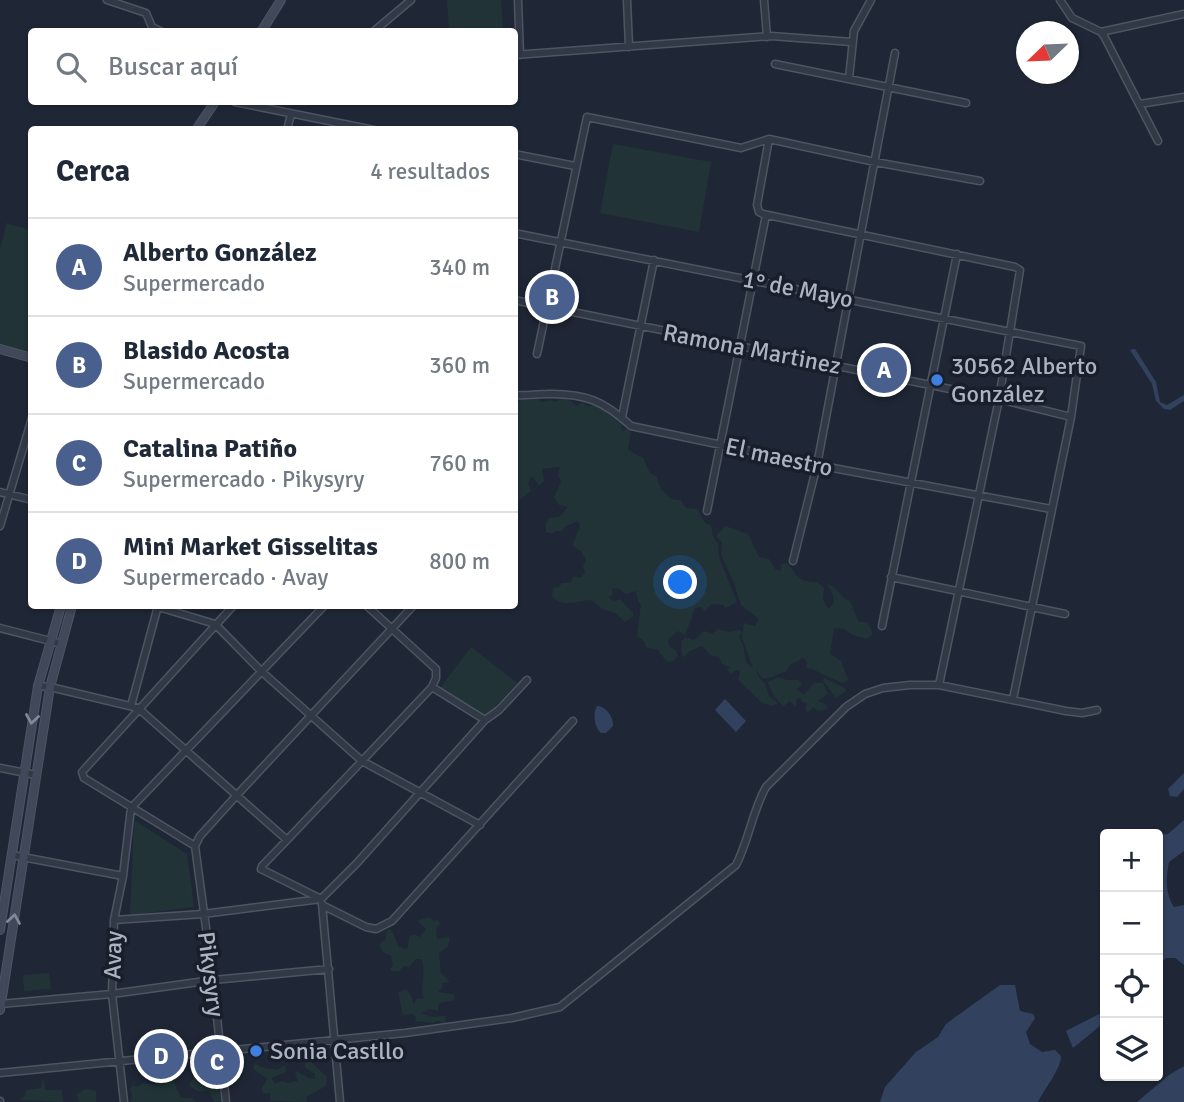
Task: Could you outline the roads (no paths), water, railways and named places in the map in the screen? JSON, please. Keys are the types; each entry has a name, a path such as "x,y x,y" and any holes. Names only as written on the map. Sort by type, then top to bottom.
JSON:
{"main road":[{"path":"264,28 281,0"},
{"path":"198,126 213,105"},
{"path":"203,126 206,115"},
{"path":"0,349 28,357"},
{"path":"0,930 2,902 12,855 38,686 60,609"},
{"path":"0,1010 50,687 71,609"}],"street":[{"path":"107,0 146,13 154,28"},
{"path":"378,28 411,0"},
{"path":"517,28 518,0"},
{"path":"627,0 629,47"},
{"path":"764,0 767,37"},
{"path":"849,78 853,32 871,0"},
{"path":"1060,0 1072,18 1101,32 1158,141"},
{"path":"1101,32 1184,14"},
{"path":"518,55 767,37 852,42"},
{"path":"793,561 817,465 895,53"},
{"path":"775,64 966,103"},
{"path":"1140,104 1184,97"},
{"path":"249,105 353,126"},
{"path":"288,126 291,114"},
{"path":"537,355 587,117 741,148 769,139 980,181"},
{"path":"769,139 757,205 759,212 1020,270 999,398 939,685"},
{"path":"518,155 575,166"},
{"path":"707,511 766,215"},
{"name":"1° de Mayo","path":"518,234 1081,346 1071,417"},
{"path":"882,626 957,254"},
{"path":"622,417 654,260"},
{"name":"Ramona Martinez","path":"518,301 999,398 1071,417"},
{"name":"El maestro","path":"518,395 550,393 577,396 601,402 631,426 817,465 1051,509"},
{"path":"1013,699 1071,417"},
{"path":"0,526 28,431"},
{"path":"0,492 28,499"},
{"path":"891,577 1065,614"},
{"path":"134,707 156,609"},
{"path":"167,609 215,624 261,671 362,761 480,825"},
{"path":"230,609 134,707 82,772 84,778 195,846 200,836 236,796 410,609"},
{"path":"131,808 321,609"},
{"path":"371,609 436,669 436,678 432,687 261,869 366,927 381,928 392,921 573,721"},
{"path":"0,628 62,644"},
{"path":"114,920 321,902 485,720 499,710 527,680"},
{"path":"0,1073 405,1033 512,1018 560,1007 736,865 743,852 756,805 766,787 846,707 865,694 883,688 939,685 1066,711 1082,713 1097,710"},
{"path":"38,686 134,707 287,840"},
{"path":"432,687 485,720"},
{"path":"0,768 36,775"},
{"name":"Avay","path":"124,1102 112,994 114,920 123,876 131,808"},
{"name":"Pikysyry","path":"195,846 226,1102"},
{"path":"12,855 123,876"},
{"path":"321,902 340,1102"},
{"path":"0,1004 329,969"}],"water":[{"path":"1135,349 1156,382 1160,402 1167,405 1184,395 1184,401 1170,410 1164,409 1156,401 1152,384 1130,350"},
{"path":"725,699 746,721 736,732 715,710"},
{"path":"597,706 606,710 612,720 613,726 606,733 601,733 596,724 594,717"},
{"path":"1184,773 1184,789 1177,797 1170,796 1168,789"},
{"path":"1184,820 1184,851 1169,862 1167,879 1169,897 1174,907 1184,905 1184,965 1175,958 1166,958 1163,961 1163,834 1168,834"},
{"path":"1000,985 1015,985 1020,1011 1033,1014 1035,1018 1026,1032 1030,1044 1042,1052 1055,1050 1061,1056 1056,1073 1038,1102 880,1102 885,1087 916,1052 938,1037 946,1024"},
{"path":"1100,1014 1100,1026 1073,1048 1066,1031"},
{"path":"1184,1066 1184,1102 1137,1102 1163,1081"}],"place":[{"name":"Blasido Acosta","path":"552,297"},
{"name":"Alberto González","path":"884,370"},
{"name":"30562 Alberto González","path":"937,380"},
{"name":"Sonia Castllo","path":"256,1051"},
{"name":"Mini Market Gisselitas","path":"161,1056"},
{"name":"Catalina Patiño","path":"217,1062"}]}
